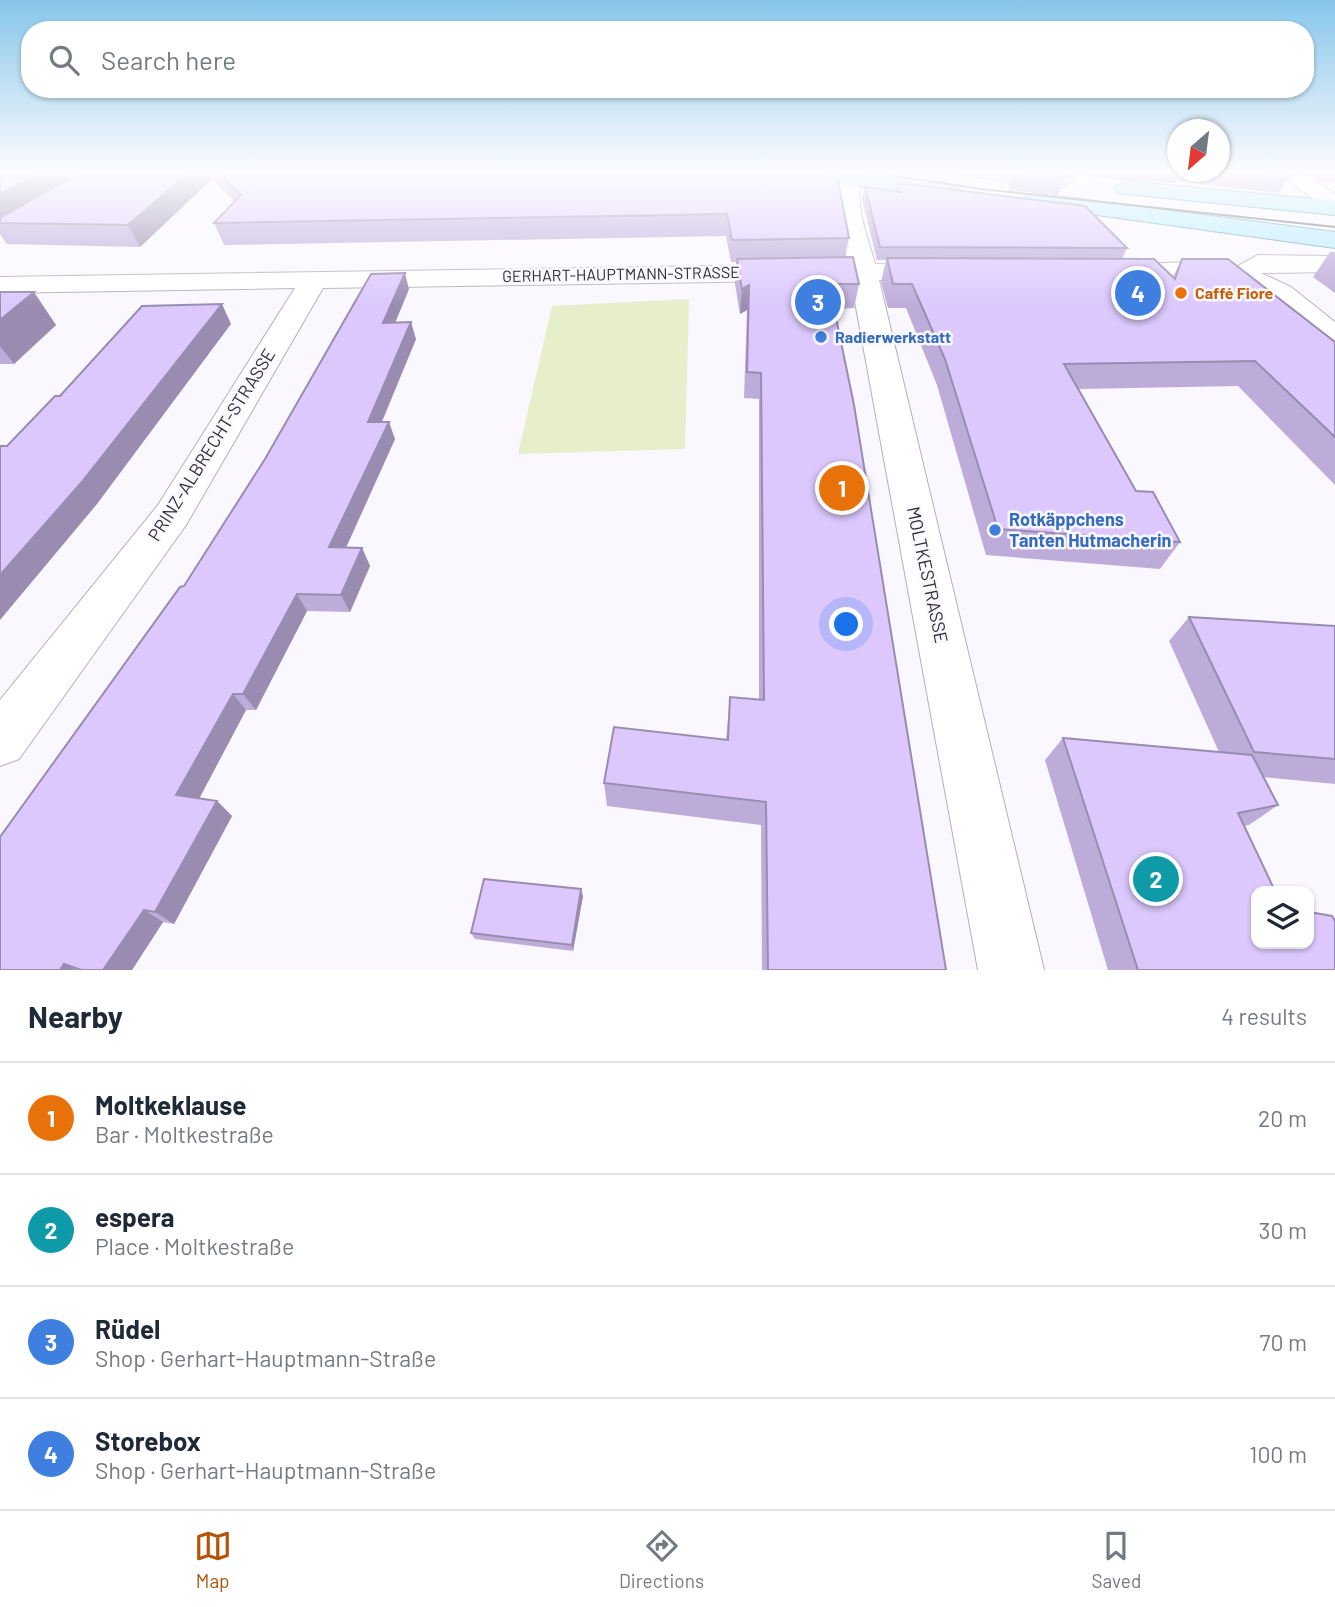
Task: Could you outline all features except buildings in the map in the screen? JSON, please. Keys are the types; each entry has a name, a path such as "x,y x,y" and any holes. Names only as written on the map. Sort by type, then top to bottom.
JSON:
{"main road":[{"path":"1154,215 1335,240"}],"street":[{"name":"MOLTKESTRASSE","path":"851,215 1011,970"},
{"path":"1241,276 1258,263 1335,264"},
{"name":"GERHART-HAUPTMANN-STRASSE","path":"0,285 804,271 957,273"},
{"path":"1093,273 1218,272 1241,276 1278,291 1335,337"},
{"name":"PRINZ-ALBRECHT-STRASSE","path":"0,740 173,515 316,278"}],"green space":[{"path":"689,299 685,449 518,454 552,306"}],"tram line":[{"path":"1226,215 1335,227"}],"place":[{"name":"Storebox","path":"1138,293"},
{"name":"Caffé Fiore","path":"1181,293"},
{"name":"Rüdel","path":"818,302"},
{"name":"Radierwerkstatt","path":"821,337"},
{"name":"Moltkeklause","path":"842,488"},
{"name":"Rotkäppchens Tanten Hutmacherin","path":"995,530"},
{"name":"espera","path":"1156,879"}]}
